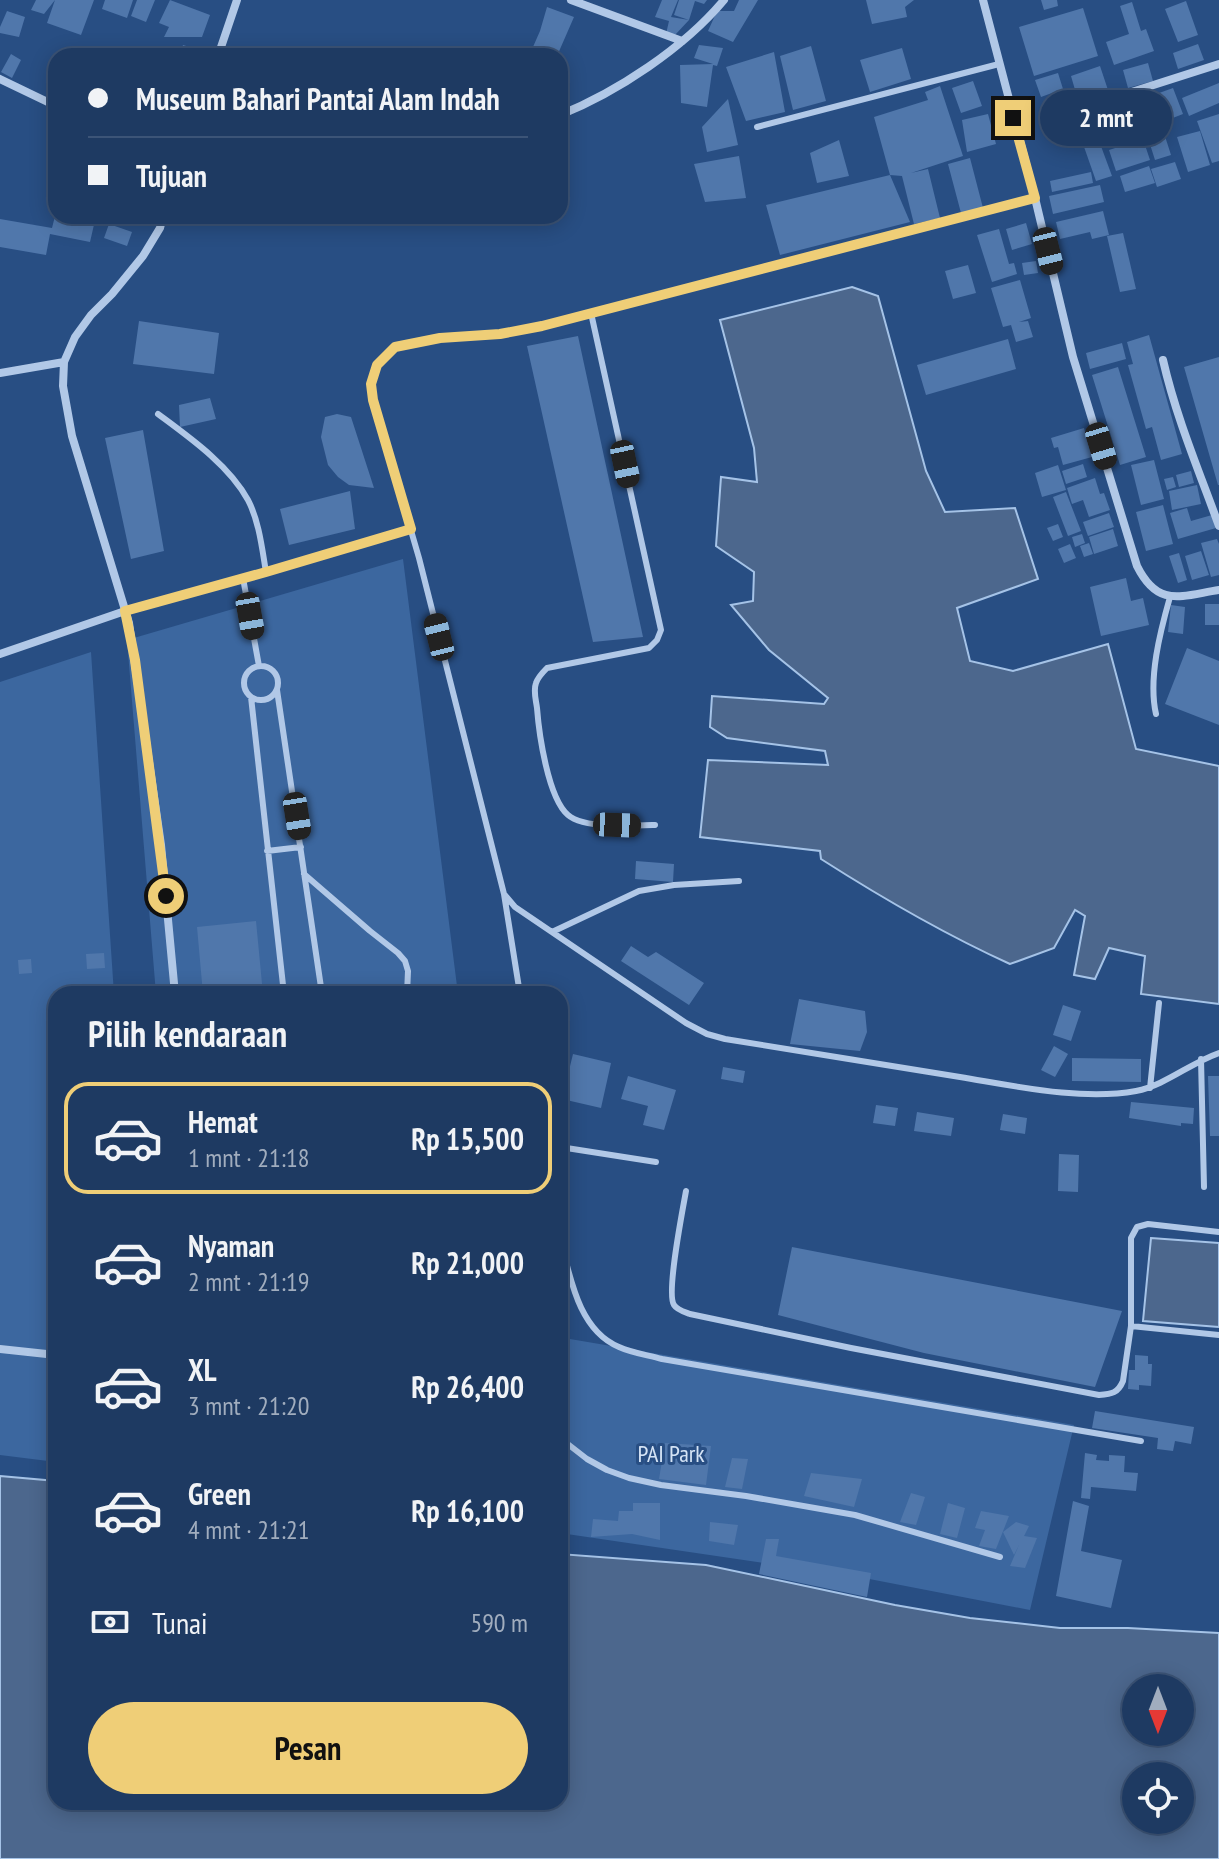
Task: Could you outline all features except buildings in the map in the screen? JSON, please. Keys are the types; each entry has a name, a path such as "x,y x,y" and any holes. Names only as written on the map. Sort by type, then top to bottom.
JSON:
{"street":[{"path":"221,48 237,0"},
{"path":"571,0 682,41"},
{"path":"568,112 625,82 682,41 724,0"},
{"path":"983,0 1073,357 1137,566 1152,588 1170,597 1219,590"},
{"path":"1115,94 1119,96 1219,64"},
{"path":"0,79 48,102"},
{"path":"161,224 143,256 75,337 64,362 63,386 72,436 125,611 135,660 161,845 174,986"},
{"path":"1163,360 1170,393 1219,526"},
{"path":"0,373 64,362"},
{"path":"0,654 125,611"},
{"path":"0,1349 48,1354"}],"lane":[{"path":"757,127 999,64"},
{"path":"519,986 504,894 411,529 373,400 371,384 377,365 395,347 413,342 512,332 1035,198"},
{"path":"591,313 661,630 649,648 547,668 540,675 535,688 538,725 543,758 560,805 568,815 598,824 655,825"},
{"path":"158,414 192,439 236,482 249,502 256,521 266,572"},
{"path":"125,611 411,529"},
{"path":"243,578 259,666"},
{"path":"1156,714 1153,678 1170,597"},
{"path":"277,690 266,700 251,697 244,683 246,675 251,669 267,667 275,672 278,681 321,986"},
{"path":"251,697 283,986"},
{"path":"267,851 301,847"},
{"path":"304,874 398,953 408,971 407,986"},
{"path":"552,932 639,891 674,885 739,881"},
{"path":"504,894 515,907 686,1023 725,1039 1021,1087 1091,1095 1150,1088 1201,1059 1219,1053"},
{"path":"1150,1088 1159,1003"},
{"path":"1201,1059 1204,1187"},
{"path":"568,1148 656,1162"},
{"path":"686,1191 671,1300 674,1306 690,1314 1099,1395 1114,1393 1123,1381 1131,1326 1131,1238 1137,1227 1148,1224 1219,1232"},
{"path":"568,1265 587,1319 602,1338 619,1347 662,1359 1141,1441"},
{"path":"1131,1326 1219,1335"},
{"path":"568,1444 587,1459 629,1478 855,1515 1000,1557"}],"green space":[{"path":"403,559 457,986 155,986 127,640"},
{"path":"91,652 113,986 48,986 48,1461 0,1455 0,682"},
{"name":"PAI Park","path":"570,1339 1074,1425 1030,1610 859,1577 568,1534"}],"shaded area":[{"path":"852,287 878,296 926,471 945,512 1015,508 1038,579 957,608 970,661 1013,671 1108,644 1136,749 1219,766 1219,1004 1141,994 1145,956 1109,948 1095,979 1074,975 1085,916 1075,910 1054,948 1010,964 890,901 821,859 820,851 700,837 708,760 828,765 825,751 727,738 710,727 712,696 824,704 828,698 769,650 731,605 753,601 754,572 716,546 721,477 757,482 754,448 720,320"},
{"path":"1151,1238 1219,1243 1219,1327 1143,1321"},
{"path":"0,1476 48,1480 48,1810 568,1810 568,1555 706,1565 970,1618 1060,1628 1219,1633 1219,1859 0,1859"}],"route":[{"path":"166,896 135,660 125,611 411,529 371,384 377,365 395,347 440,338 500,334 542,326 1035,198 1013,118"}]}
